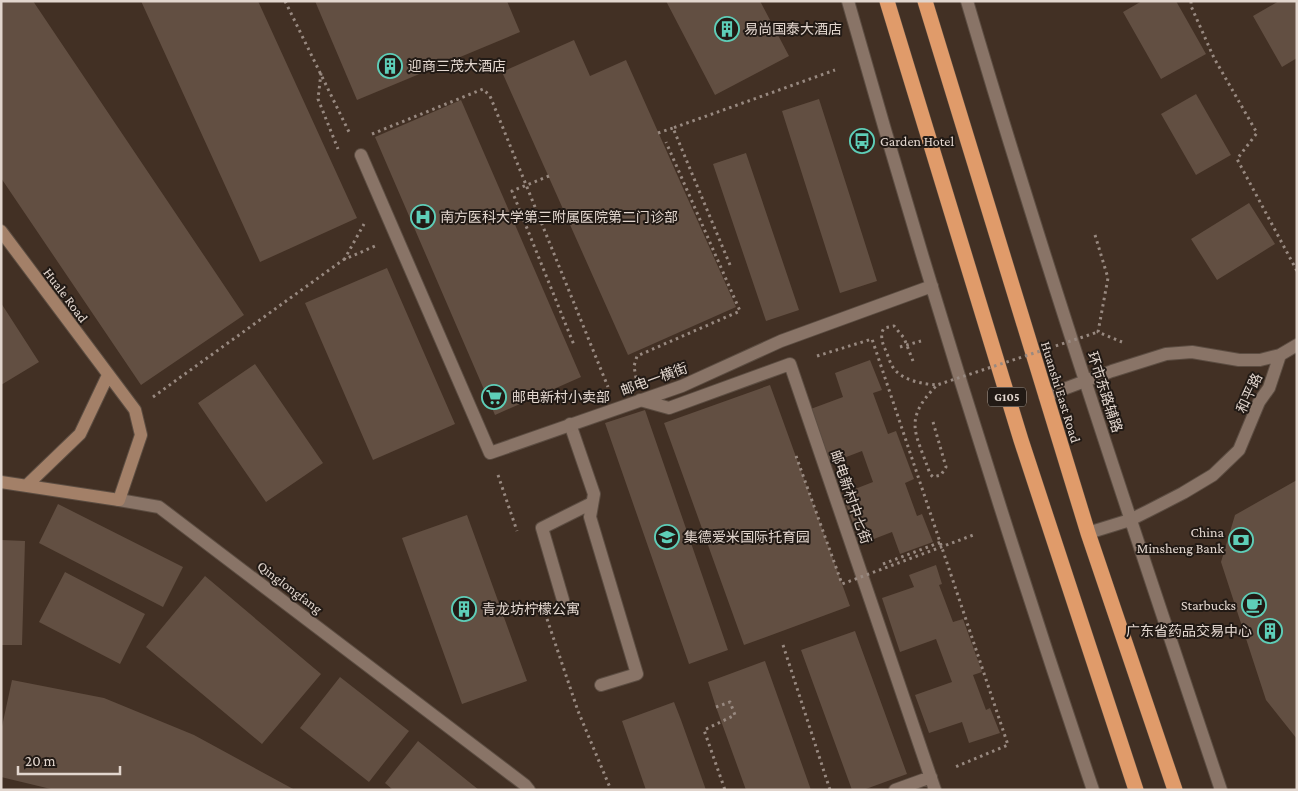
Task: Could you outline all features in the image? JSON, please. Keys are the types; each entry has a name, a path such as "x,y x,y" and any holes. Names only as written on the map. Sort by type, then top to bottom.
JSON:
{"highway":[{"name":"G105","path":"887,1 1021,440 1136,790"},
{"name":"Huanshi East Road","path":"925,1 1088,533 1175,790"}],"street":[{"path":"848,1 932,286 1045,649 1093,790"},
{"name":"环市东路辅路","path":"968,1 1014,156 1130,520 1221,790"},
{"path":"361,155 490,453"},
{"name":"Huale Road","path":"1,231 135,410 141,435 119,500"},
{"name":"邮电一横街","path":"490,453 682,386 781,341 932,286"},
{"path":"1280,356 1297,345"},
{"name":"和平路","path":"1045,396 1166,354 1192,352 1239,360 1260,360 1280,356 1270,388 1259,402 1239,450 1213,475 1183,493 1130,520 1088,533"},
{"path":"640,400 669,408 790,364"},
{"name":"邮电新村中七街","path":"790,364 933,784"},
{"path":"26,486 80,434 108,375"},
{"path":"570,424 594,494 590,517 637,674 601,686"},
{"name":"Qinglongfang","path":"1,482 160,506 517,779 528,790"},
{"path":"563,600 542,528 592,504"},
{"path":"895,790 933,784"}],"path":[{"path":"285,1 345,124"},
{"path":"1191,1 1191,6 1214,58 1257,133 1238,159 1297,271"},
{"path":"658,133 835,70"},
{"path":"366,136 483,89 490,96 617,408"},
{"path":"673,128 730,265"},
{"path":"640,400 634,366 637,356 740,311 666,142"},
{"path":"549,176 512,190 574,345"},
{"path":"913,361 900,332 894,326 884,328 881,331 882,342 895,369 914,381 938,385 1098,332 1108,278 1095,235"},
{"path":"135,410 343,260 396,236"},
{"path":"790,364 872,339 1008,745 933,784"},
{"path":"900,347 921,341"},
{"path":"933,422 946,467 941,475 933,477 930,474 914,426 920,406 938,385"},
{"path":"490,453 518,536"},
{"path":"796,456 842,584 976,534"},
{"path":"861,572 941,542"},
{"path":"547,619 578,711 611,790"},
{"path":"783,645 830,790"},
{"path":"716,707 730,702 735,716 704,730 725,790"}],"building":[{"path":"1,1 33,1 244,315 141,385 1,178"},
{"path":"141,1 258,1 357,218 260,262"},
{"name":"迎商三茂大酒店","path":"315,1 507,1 520,32 357,100"},
{"name":"易尚国泰大酒店","path":"666,1 760,1 789,56 715,95"},
{"path":"1142,1 1176,1 1206,54 1161,79 1123,12"},
{"path":"1279,1 1297,1 1297,58 1282,67 1253,16"},
{"path":"574,40 590,76 626,60 736,307 628,355 502,72"},
{"path":"1196,94 1231,155 1196,175 1161,114"},
{"path":"819,99 877,281 840,293 782,111"},
{"path":"461,100 581,377 495,415 375,137"},
{"path":"746,153 799,310 766,321 713,164"},
{"path":"1249,203 1275,244 1217,280 1191,239"},
{"path":"387,268 455,424 373,460 305,303"},
{"path":"1,303 39,362 1,385"},
{"path":"870,360 882,390 873,393 888,434 896,431 914,479 905,483 917,516 922,514 933,542 900,554 892,532 861,544 842,494 873,482 862,451 828,464 808,410 843,397 835,373"},
{"path":"255,364 323,463 266,502 198,403"},
{"path":"770,385 850,606 744,645 664,423"},
{"name":"集德爱米国际托育园","path":"645,410 728,650 689,664 605,423"},
{"name":"广东省药品交易中心","path":"1297,480 1297,739 1266,700 1221,562 1235,515"},
{"path":"58,504 183,567 163,607 39,543"},
{"name":"青龙坊柠檬公寓","path":"467,515 527,681 462,704 402,538"},
{"path":"1,540 25,541 22,645 1,645"},
{"path":"936,565 942,584 939,585 953,622 963,619 982,672 973,675 986,710 990,708 1000,733 969,743 962,722 929,733 915,695 952,682 936,639 900,652 882,598 914,587 909,575"},
{"path":"65,572 145,614 120,664 39,622"},
{"path":"205,576 321,674 262,744 146,647"},
{"path":"855,631 907,774 863,790 852,790 801,650"},
{"path":"765,661 811,790 746,790 716,707 708,682"},
{"path":"340,677 409,731 369,782 300,728"},
{"path":"12,680 104,698 194,735 295,790 55,790 1,777 1,731"},
{"path":"674,702 706,790 646,790 622,721"},
{"path":"418,741 479,790 393,790 385,783"}],"place":[{"name":"易尚国泰大酒店","path":"727,29"},
{"name":"迎商三茂大酒店","path":"390,66"},
{"name":"Garden Hotel","path":"862,141"},
{"name":"南方医科大学第三附属医院第二门诊部","path":"423,217"},
{"name":"邮电新村小卖部","path":"494,397"},
{"name":"集德爱米国际托育园","path":"667,537"},
{"name":"China Minsheng Bank","path":"1241,540"},
{"name":"Starbucks","path":"1254,605"},
{"name":"青龙坊柠檬公寓","path":"464,609"},
{"name":"广东省药品交易中心","path":"1270,631"}]}
